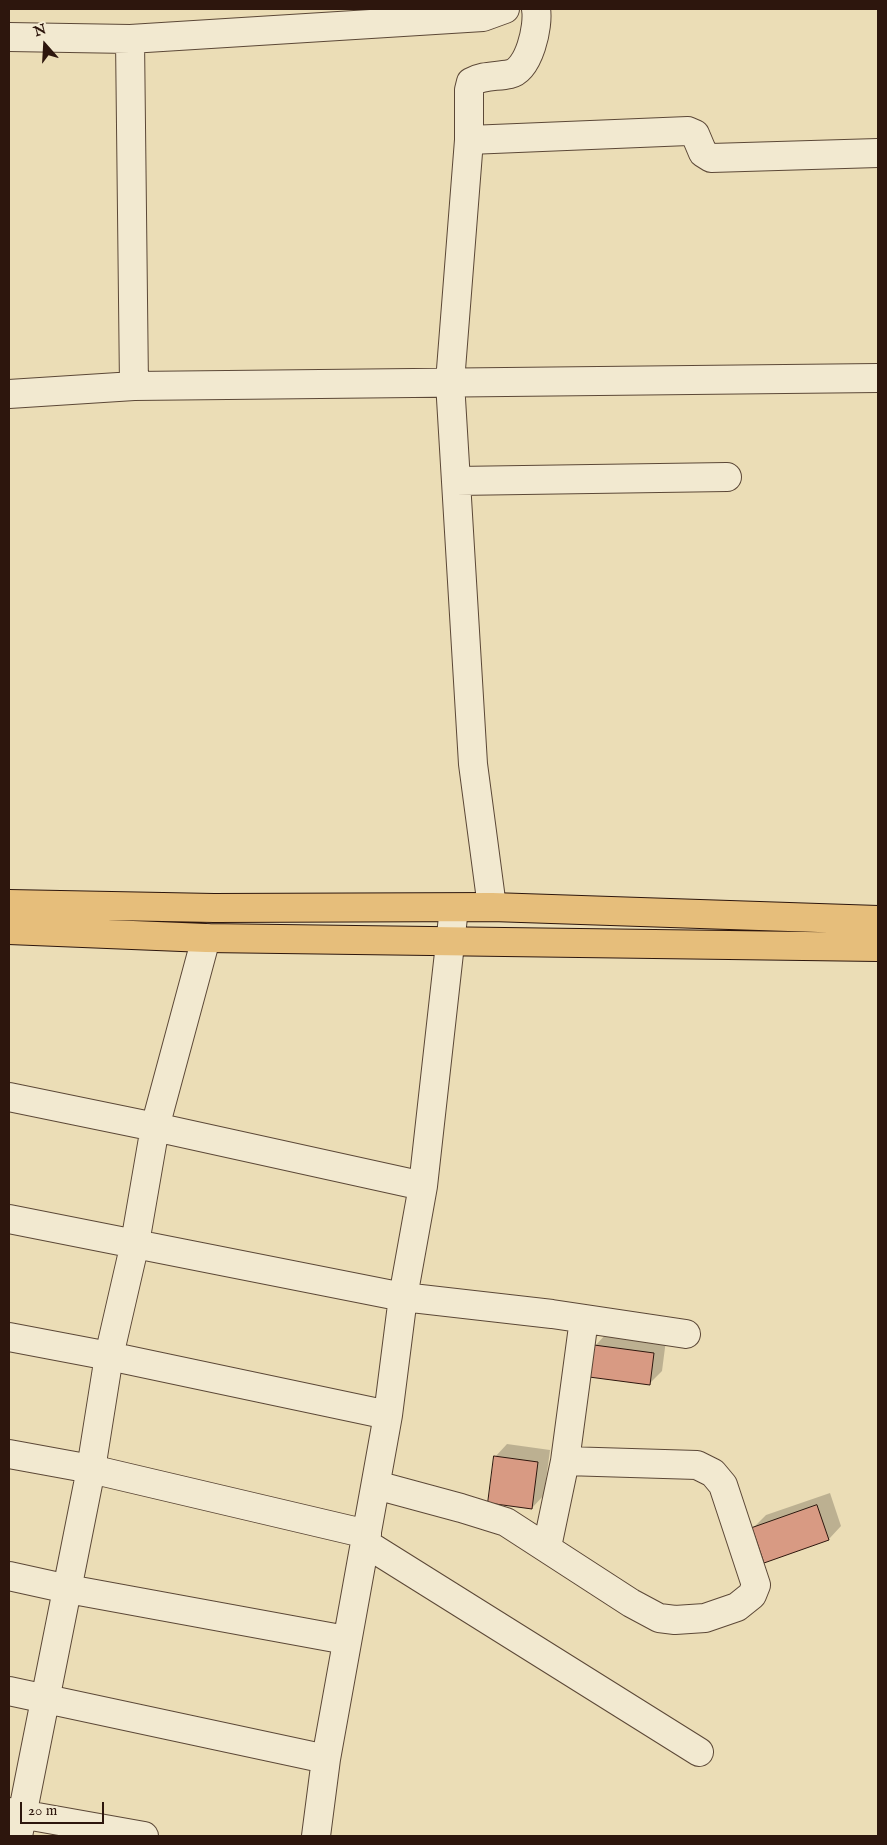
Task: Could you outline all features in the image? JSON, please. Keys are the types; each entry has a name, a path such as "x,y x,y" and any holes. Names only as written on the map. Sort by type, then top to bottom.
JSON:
{"highway":[{"path":"9,904 214,908 492,907 878,920"},
{"path":"9,930 206,938 451,940 878,948"}],"street":[{"path":"9,37 130,39 483,17 505,9"},
{"path":"492,907 473,764 450,382 469,140 469,90 471,82 481,77 512,74 520,69 527,60 537,16 536,9"},
{"path":"130,39 134,386"},
{"path":"469,140 688,131 695,134 703,153 711,158 878,153"},
{"path":"9,394 134,386 878,378"},
{"path":"456,480 727,477"},
{"path":"316,1836 326,1758 388,1415 403,1297 423,1186 454,908"},
{"path":"144,1836 17,1821 46,1698 68,1589 91,1469 109,1356 135,1243 155,1127 206,938"},
{"path":"9,1097 423,1186"},
{"path":"9,1219 403,1297 584,1319 686,1334"},
{"path":"547,1547 565,1461 584,1319"},
{"path":"9,1337 109,1356 388,1415"},
{"path":"9,1454 91,1469 366,1539 699,1752"},
{"path":"376,1485 506,1522 623,1598 659,1618 675,1620 705,1618 737,1607 752,1595 756,1584 723,1485 713,1473 697,1465 565,1461"},
{"path":"9,1576 68,1589 346,1640"},
{"path":"9,1692 46,1698 326,1758"}],"building":[{"path":"594,1345 654,1353 650,1385 589,1377"},
{"path":"494,1456 538,1462 532,1509 488,1503"},
{"path":"817,1505 829,1540 764,1563 752,1528"}]}
